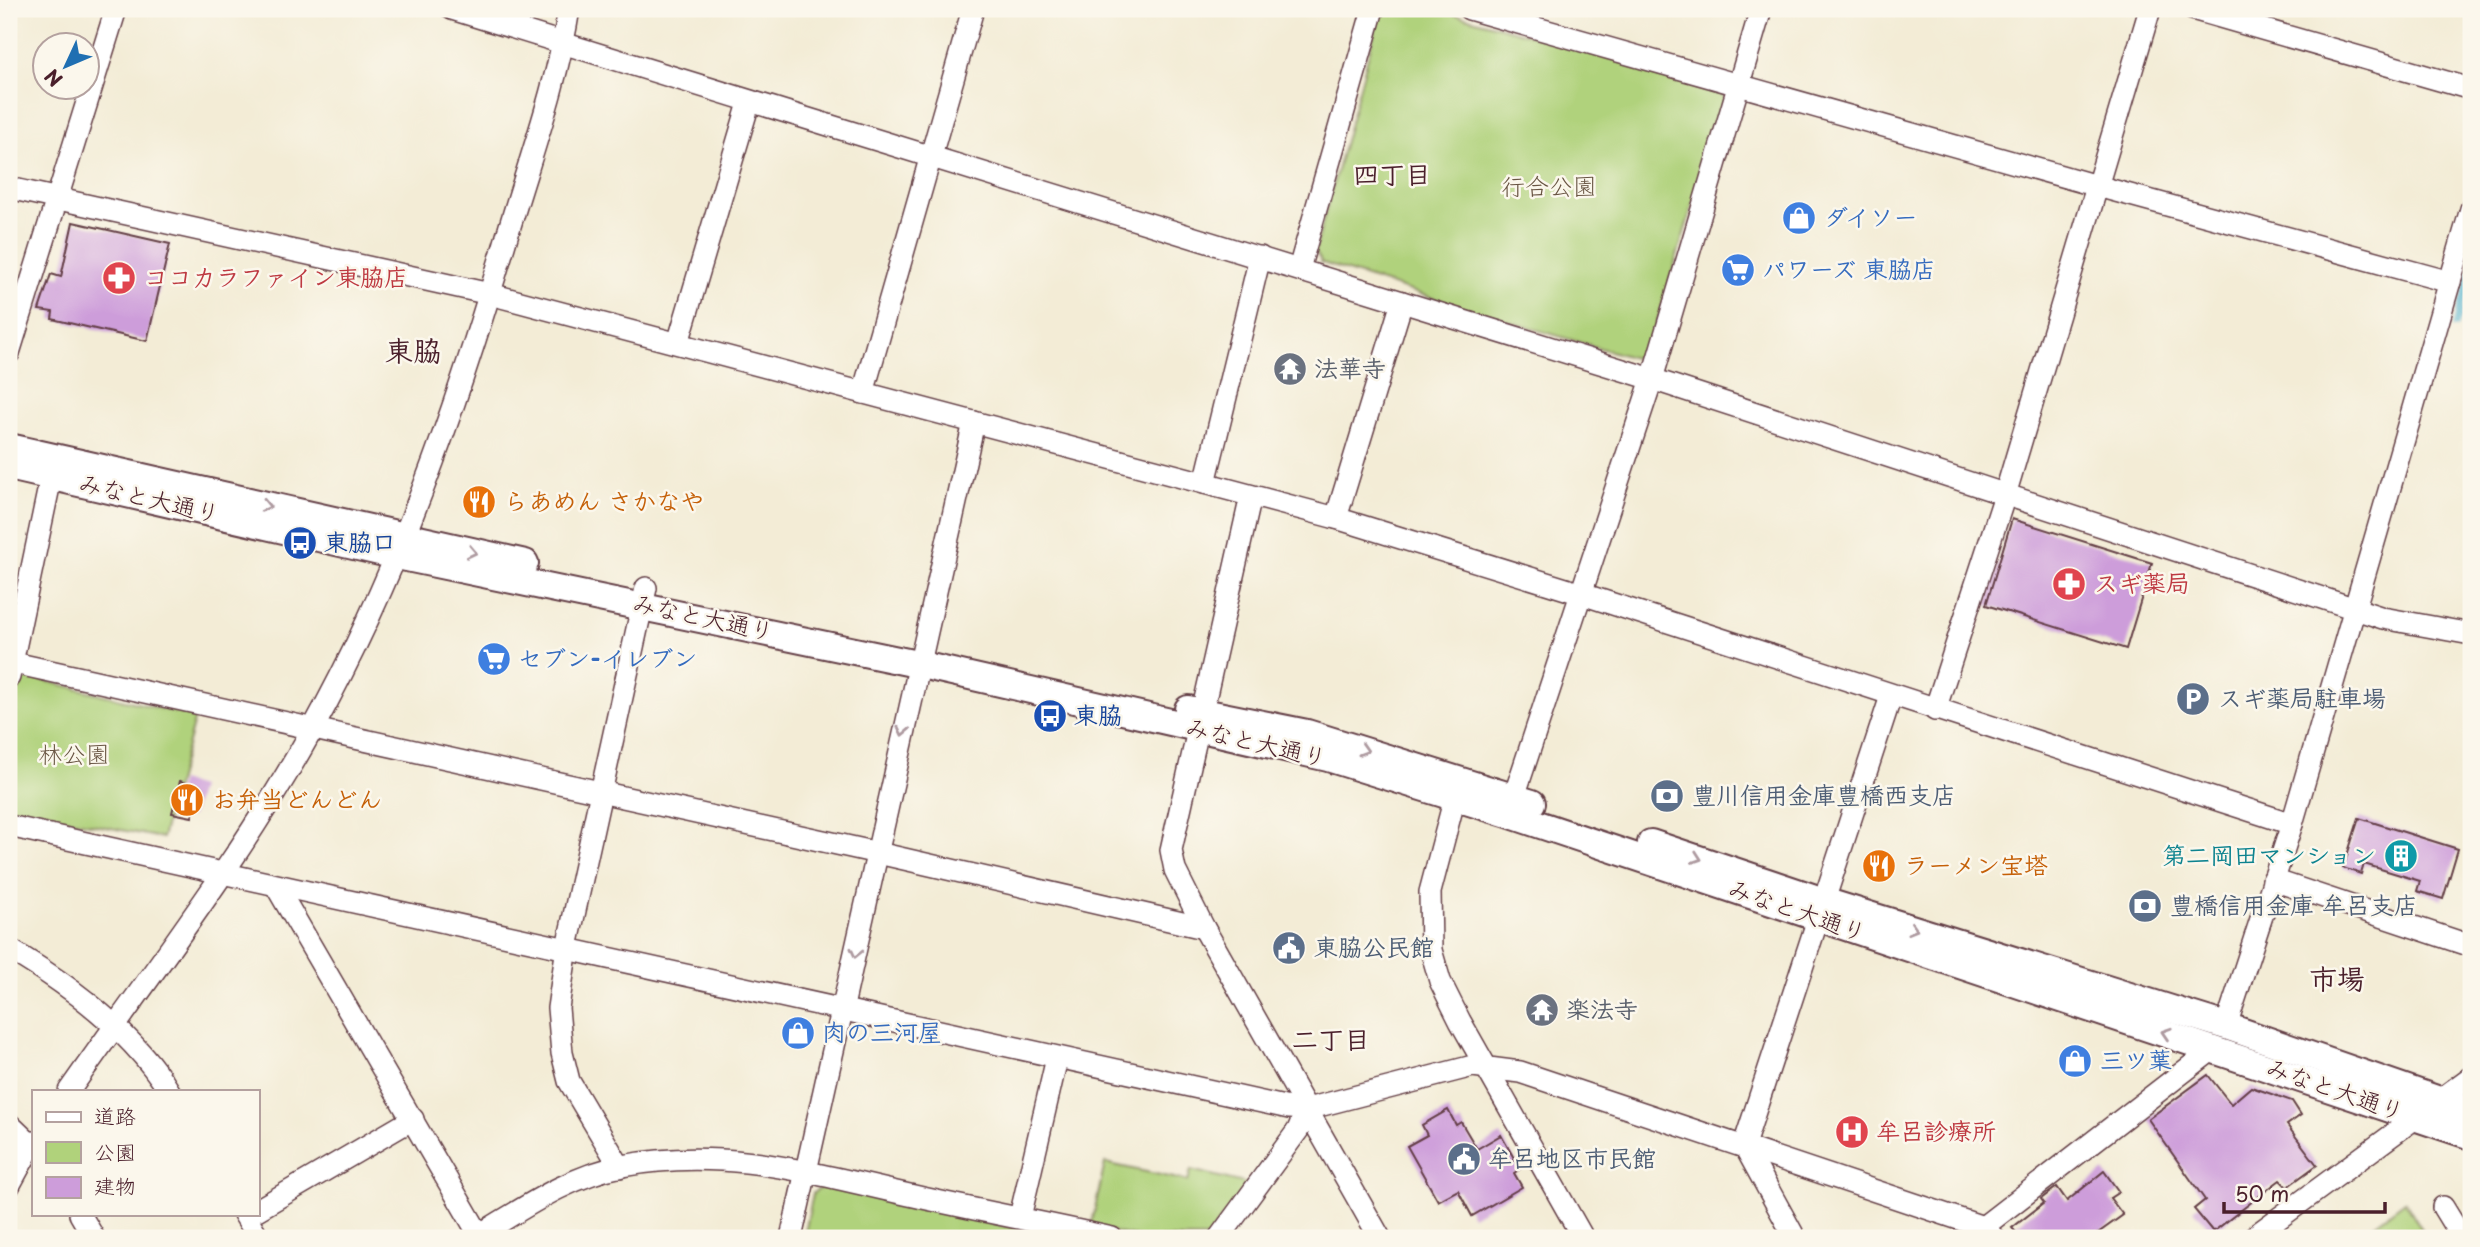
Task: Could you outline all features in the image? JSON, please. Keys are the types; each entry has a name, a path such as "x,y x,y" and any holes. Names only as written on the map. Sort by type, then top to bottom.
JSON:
{"main road":[{"name":"みなと大通り","path":"9,447 53,467 401,547 919,655 1199,721 1328,758 1457,788 2219,1037 2471,1111"},
{"name":"みなと大通り","path":"9,467 53,467"},
{"name":"みなと大通り","path":"2219,1037 2416,1117 2471,1136"}],"street":[{"path":"9,353 116,9"},
{"path":"452,9 564,42 749,103 1260,257 1651,379 2383,618 2471,634"},
{"path":"70,1090 225,874 312,729 401,547 490,294 564,42 569,9"},
{"path":"863,393 974,9"},
{"path":"1299,269 1373,9"},
{"path":"1469,9 2097,186 2450,282"},
{"path":"1511,805 1651,379 1762,9"},
{"path":"1935,710 2005,495 2150,9"},
{"path":"2192,9 2471,89"},
{"path":"678,343 749,103"},
{"path":"9,188 490,294 1336,518 1582,594 2292,824"},
{"path":"9,827 567,947 1057,1058 1307,1110 1473,1066 1520,1072 1744,1145 1988,1233 2219,1037 2292,824 2471,209"},
{"path":"1205,483 1260,257"},
{"path":"1336,518 1402,302"},
{"path":"792,1238 919,655 974,422"},
{"path":"53,467 10,667 602,792 1204,928"},
{"path":"1251,496 1171,850 1175,870 1204,928 1380,1238"},
{"path":"620,1167 577,1099 562,1053 558,1008 567,947 644,596"},
{"path":"1795,1238 1744,1145 1891,695"},
{"path":"1457,788 1430,892 1431,950 1445,991 1583,1238"},
{"path":"2273,880 2471,946"},
{"path":"276,886 480,1236 568,1183 620,1167 690,1157 751,1161 806,1171 1112,1238"},
{"path":"9,949 36,965 115,1026 168,1090"},
{"path":"1020,1217 1057,1058"},
{"path":"2252,1238 2471,1077"},
{"path":"1219,1238 1298,1130 1307,1110"},
{"path":"259,1207 413,1119"},
{"path":"9,1124 32,1144"},
{"path":"9,1186 32,1147"},
{"path":"2442,1207 2462,1238"},
{"path":"81,1216 94,1238"},
{"path":"250,1216 258,1238"}],"green space":[{"name":"行合公園","path":"1381,9 1436,9 1718,87 1725,99 1649,348 1634,358 1322,263 1315,251"},
{"name":"林公園","path":"21,675 195,717 162,838 9,808 9,734"},
{"path":"1105,1163 1188,1181 1191,1170 1248,1184 1207,1238 1141,1238 1091,1227"},
{"path":"824,1186 1058,1238 804,1238 813,1193"},
{"path":"2405,1201 2427,1238 2356,1238"}],"building":[{"path":"73,222 170,244 147,341 52,319 53,312 39,310 51,274 61,277"},
{"name":"スギ薬局","path":"2012,519 2152,563 2126,649 1986,605"},
{"path":"180,781 200,787 192,817 172,813"},
{"name":"第二岡田マンション","path":"2359,818 2458,849 2443,899 2417,891 2420,881 2364,864 2361,874 2343,868"},
{"path":"2208,1075 2231,1104 2251,1087 2292,1101 2301,1115 2287,1125 2317,1165 2287,1187 2280,1180 2213,1232 2194,1209 2205,1200 2148,1119"},
{"name":"牟呂地区市民館","path":"1448,1110 1456,1125 1461,1122 1477,1149 1501,1135 1520,1169 1514,1173 1522,1187 1472,1216 1458,1190 1438,1201 1407,1146 1427,1135 1422,1125"},
{"path":"2104,1171 2119,1192 2110,1198 2123,1215 2091,1238 2021,1238 2012,1228 2044,1203 2041,1199 2057,1187 2067,1201"}],"waterway":[{"path":"2455,326 2471,270"}],"place":[{"name":"ダイソー","path":"1799,218"},
{"name":"パワーズ 東脇店","path":"1738,270"},
{"name":"ココカラファイン東脇店","path":"119,278"},
{"name":"法華寺","path":"1290,369"},
{"name":"らあめん さかなや","path":"479,502"},
{"name":"東脇口","path":"300,543"},
{"name":"スギ薬局","path":"2069,584"},
{"name":"セブン-イレブン","path":"494,659"},
{"name":"スギ薬局駐車場","path":"2193,699"},
{"name":"東脇","path":"1050,716"},
{"name":"豊川信用金庫豊橋西支店","path":"1667,796"},
{"name":"お弁当どんどん","path":"187,800"},
{"name":"第二岡田マンション","path":"2401,856"},
{"name":"ラーメン宝塔","path":"1879,866"},
{"name":"豊橋信用金庫 牟呂支店","path":"2145,906"},
{"name":"東脇公民館","path":"1289,948"},
{"name":"楽法寺","path":"1542,1010"},
{"name":"肉の三河屋","path":"798,1033"},
{"name":"三ツ葉","path":"2075,1061"},
{"name":"牟呂診療所","path":"1852,1132"},
{"name":"牟呂地区市民館","path":"1464,1159"}],"district":[{"name":"四丁目","path":"1392,175"},
{"name":"東脇","path":"413,351"},
{"name":"市場","path":"2337,979"},
{"name":"二丁目","path":"1331,1040"}]}
